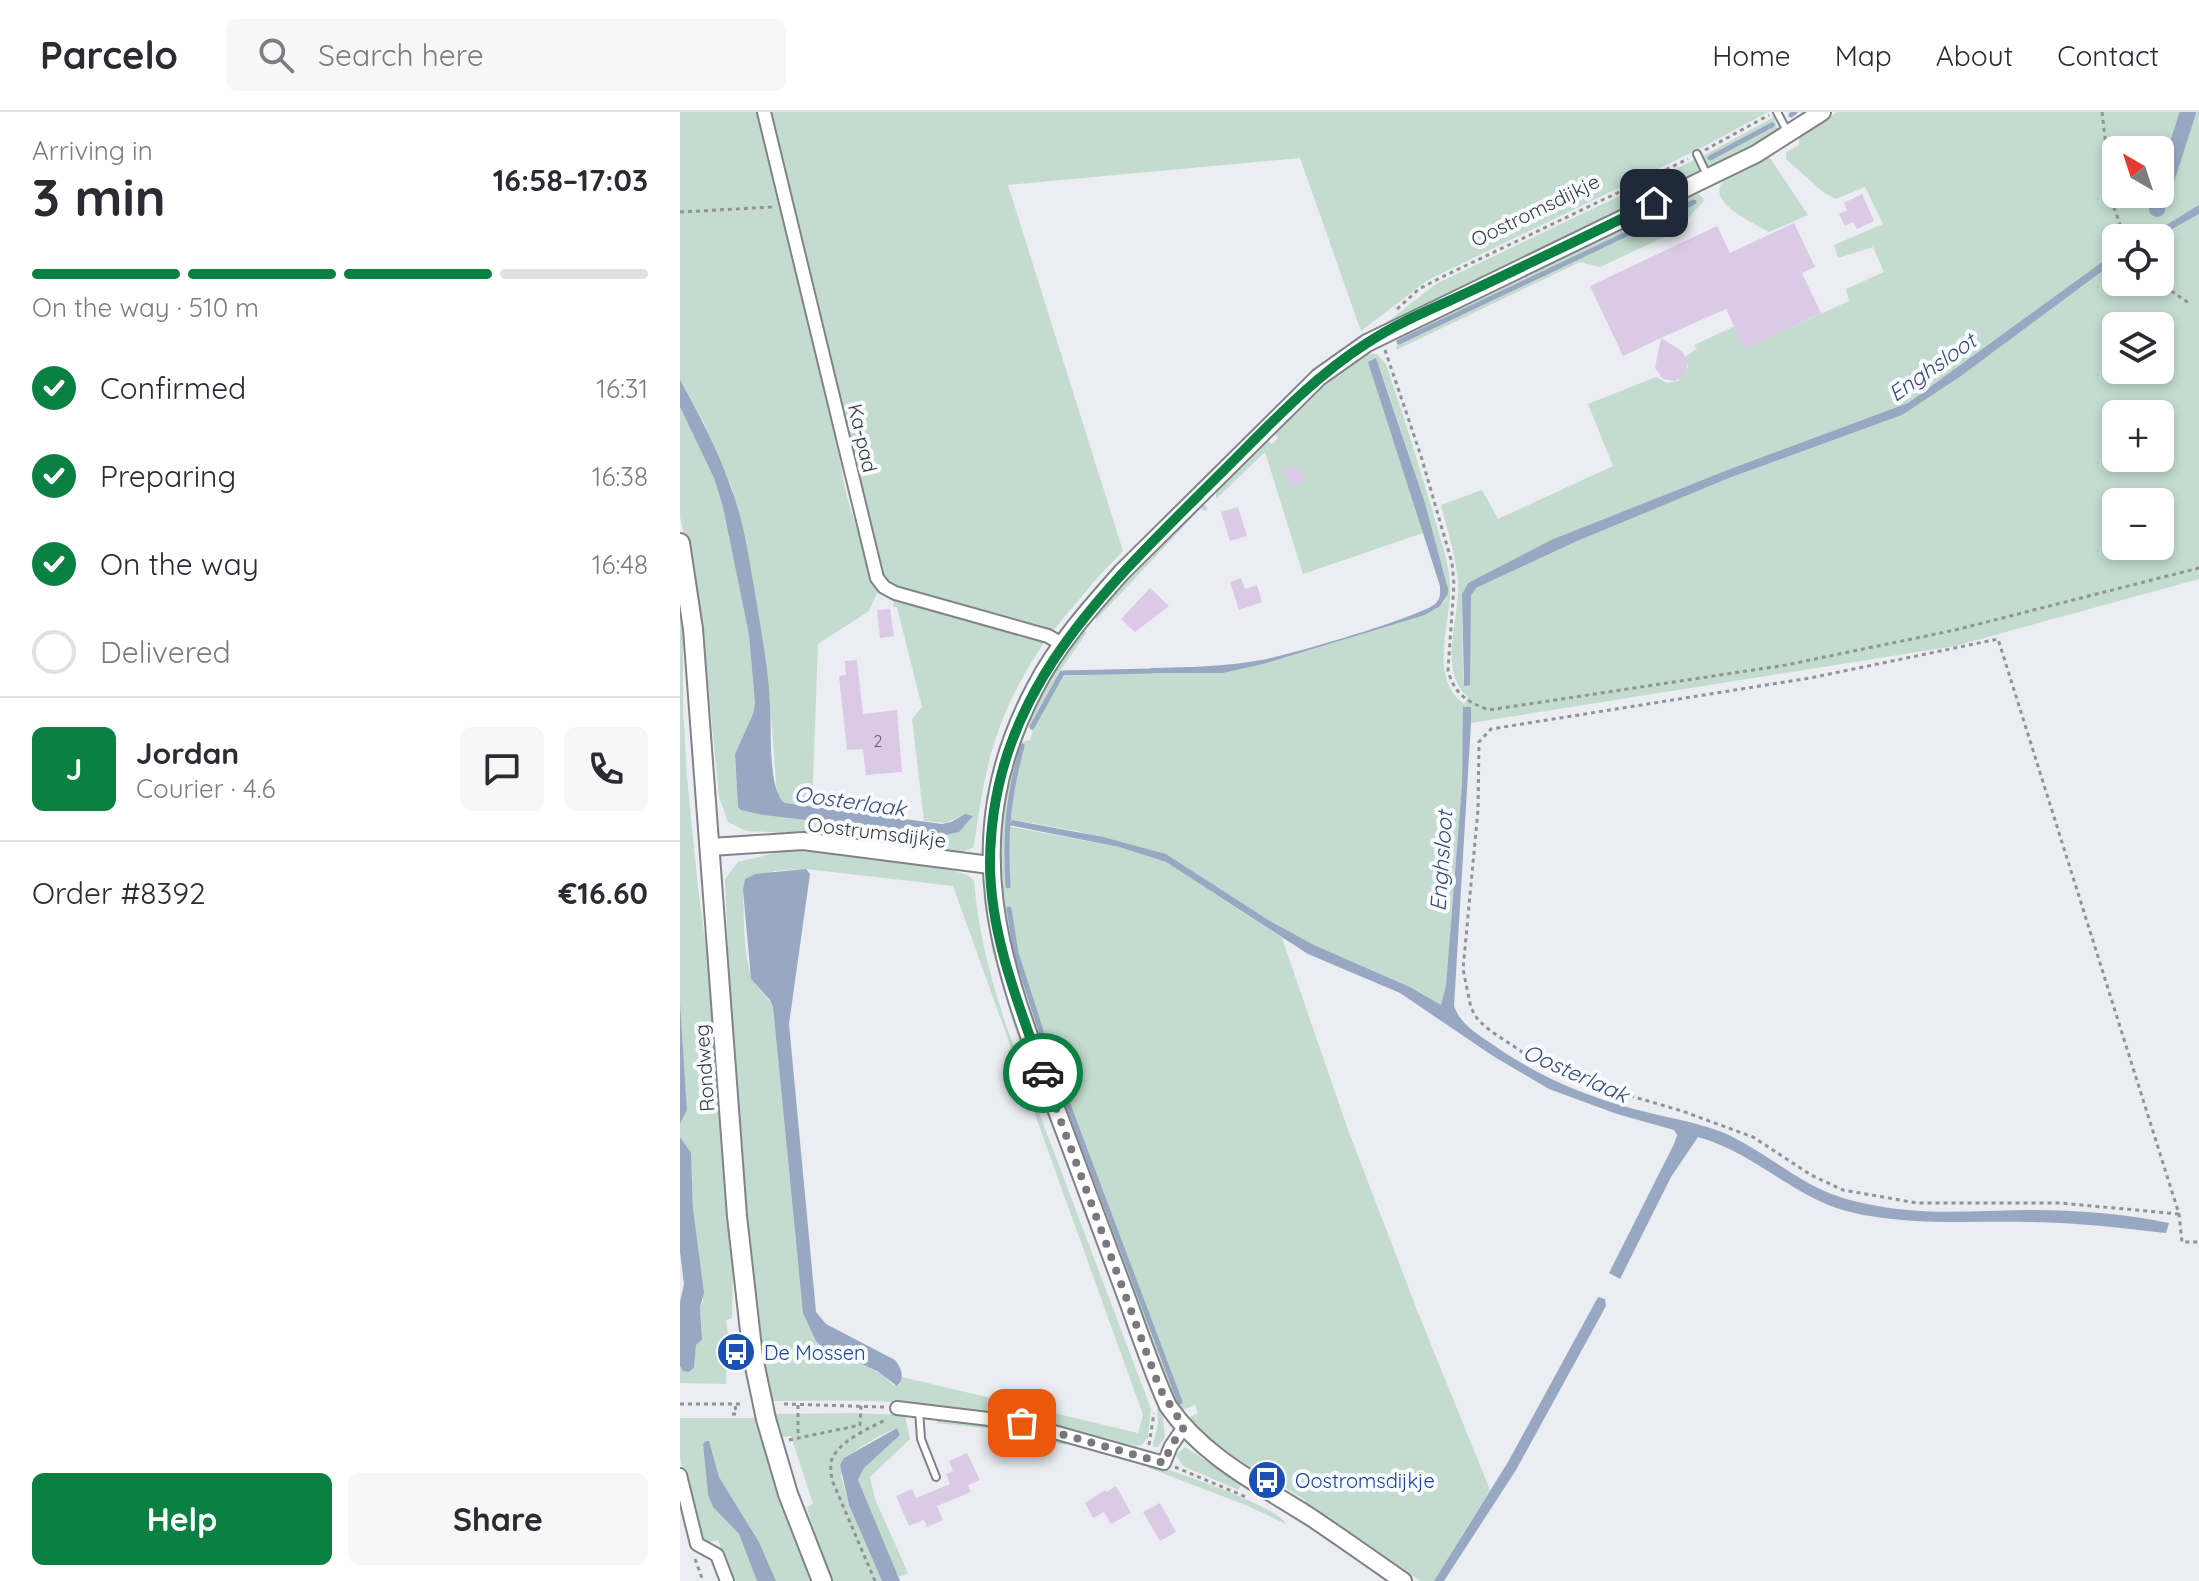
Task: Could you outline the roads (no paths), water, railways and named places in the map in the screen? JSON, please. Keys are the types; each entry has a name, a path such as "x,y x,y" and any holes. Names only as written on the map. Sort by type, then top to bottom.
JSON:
{"main road":[{"name":"Rondweg","path":"680,543 693,629 737,1216 753,1357 766,1419 788,1494 822,1581"}],"street":[{"name":"Ka-pad","path":"764,112 877,578 884,587 895,593 1048,636 1062,644"},
{"path":"1403,1581 1314,1519 1230,1467 1184,1427 1160,1389 1016,1001 999,932 990,865 997,793 1009,745 1035,688 1062,644 1122,572 1319,377 1373,339 1708,178 1789,134 1822,112"},
{"name":"Oostrumsdijkje","path":"711,847 803,841 990,865"},
{"path":"897,1408 1022,1423 1164,1463 1184,1427"},
{"path":"680,1475 697,1544 717,1555 727,1581"}],"lane":[{"path":"1776,112 1789,134"},
{"path":"1697,154 1708,178"},
{"path":"919,1410 921,1439 936,1477"}],"water":[{"path":"2199,205 2199,214 2174,228 2174,224 2168,224"},
{"path":"2102,262 2102,271 1961,376 1902,415 1729,478 1575,542 1476,588 1471,596 1470,685 1464,686 1462,594 1468,583 1551,540 1908,403"},
{"path":"1376,358 1425,503 1448,589 1440,606 1425,615 1263,664 1223,673 1151,673 1151,668 1220,665 1275,657 1382,626 1426,609 1438,601 1440,586 1368,362"},
{"path":"680,380 719,458 742,523 766,659 773,772 779,796 785,803 942,824 965,814 973,816 959,832 941,836 763,815 738,807 735,754 755,703 749,635 723,507 714,478 680,407"},
{"path":"1463,707 1471,707 1471,723 1454,1006 1460,1018 1475,1032 1508,1055 1560,1083 1615,1104 1722,1132 1810,1184 1842,1197 1875,1206 1913,1211 2042,1210 2115,1214 2169,1223 2166,1233 2062,1223 1916,1221 1850,1212 1810,1196 1738,1153 1698,1137 1671,1177 1620,1279 1609,1273 1674,1144 1677,1135 1674,1130 1617,1114 1549,1089 1493,1056 1400,993 1308,954 1166,862 1119,847 1009,825 1012,820 1103,837 1166,854 1270,921 1314,945 1410,987 1441,1005 1446,985 1462,784"},
{"path":"806,869 810,874 789,1024 816,1312 826,1324 895,1360 902,1377 897,1386 877,1371 849,1358 834,1358 816,1341 803,1313 773,1007 751,979 743,890 745,879 755,874"},
{"path":"680,1002 687,1110 680,1124"},
{"path":"680,1137 691,1153 693,1209 704,1293 700,1307 702,1340 696,1345 694,1368 689,1372 683,1371 680,1366 680,1302 684,1284 680,1252"},
{"path":"1598,1297 1605,1299 1606,1306 1516,1470 1444,1581 1434,1581 1508,1462"},
{"path":"897,1428 900,1435 864,1468 858,1480 900,1581 882,1581 849,1505 840,1465 844,1458"},
{"path":"709,1441 719,1477 759,1542 776,1581 757,1581 739,1534 713,1507 708,1495 703,1444"}],"waterway":[{"path":"1791,115 1795,112"},
{"path":"2157,209 2188,112"},
{"path":"1710,158 1772,125"},
{"path":"1399,342 1694,202"},
{"path":"1032,727 1062,673 1151,671"},
{"path":"1008,886 1009,815 1022,746"},
{"path":"1009,909 1016,953 1049,1056"},
{"path":"1059,1081 1180,1402"}],"place":[{"name":"De Mossen","path":"736,1352"},
{"name":"Oostromsdijkje","path":"1267,1480"}],"water label":[{"name":"Enghsloot","path":"1932,367"},
{"name":"Oosterlaak","path":"850,801"},
{"name":"Enghsloot","path":"1441,861"},
{"name":"Oosterlaak","path":"1576,1073"}]}
